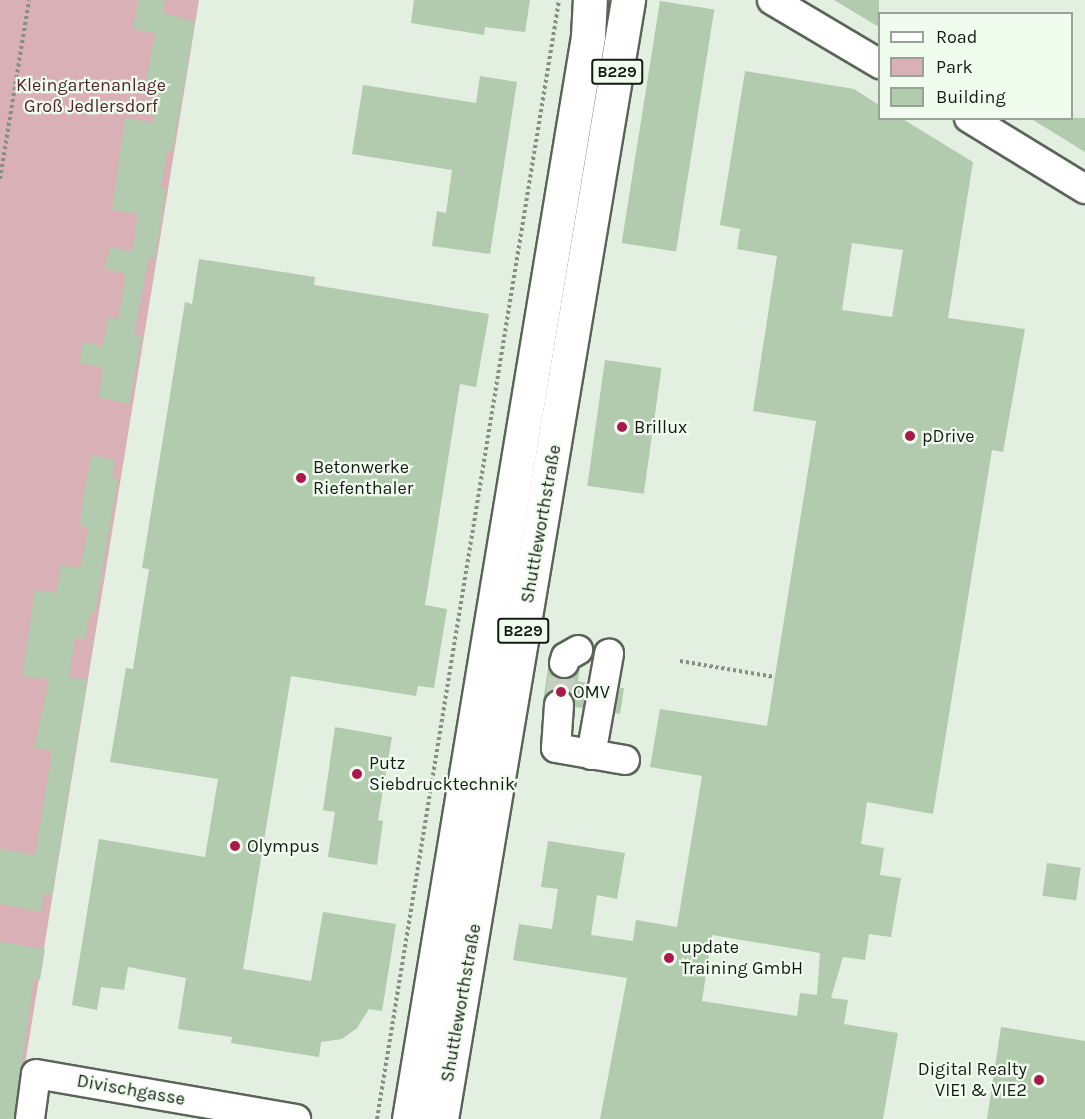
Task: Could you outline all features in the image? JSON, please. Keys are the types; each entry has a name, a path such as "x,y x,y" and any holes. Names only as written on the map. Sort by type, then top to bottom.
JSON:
{"main road":[{"name":"Shuttleworthstraße","path":"409,1119 588,36 590,0"},
{"name":"Shuttleworthstraße","path":"441,1119 628,0"}],"street":[{"path":"772,0 878,63"},
{"path":"972,120 1085,189"},
{"path":"591,755 609,654"},
{"path":"559,705 556,748 625,760"},
{"name":"Divischgasse","path":"30,1119 36,1074 296,1119"}],"path":[{"path":"0,179 29,0"},
{"path":"377,1119 559,0"},
{"path":"680,661 775,677"}],"green space":[{"name":"Kleingartenanlage Groß Jedlersdorf","path":"0,0 199,0 16,1119 0,1119"}],"building":[{"path":"138,0 165,0 163,13 195,22 172,152 167,151 161,187 166,188 155,258 149,257 134,335 142,336 129,404 98,397 103,368 79,363 83,343 103,346 108,317 118,319 126,274 105,269 110,247 132,252 138,214 112,210 125,118 153,123 160,84 146,82 155,33 133,29"},
{"path":"414,0 530,0 525,32 485,27 484,35 411,23"},
{"path":"834,0 879,0 878,26"},
{"path":"660,1 714,10 676,252 622,243"},
{"name":"pDrive","path":"745,71 854,89 878,104 878,120 904,120 973,162 948,318 1025,329 1003,452 992,450 933,814 867,802 861,844 884,848 880,875 901,878 891,937 869,934 865,960 843,957 831,998 848,1000 844,1024 898,1033 883,1119 600,1119 627,978 513,960 519,924 552,929 558,889 541,887 548,841 625,853 617,899 597,895 591,935 633,941 636,920 677,927 702,776 650,767 660,709 767,726 816,421 753,411 777,256 737,249 740,229 720,225","holes":["852,243 903,250 892,317 842,310","712,935 820,953 817,995 800,993 797,1016 702,1001"]},
{"path":"480,76 517,82 490,254 432,246 437,211 446,213 452,170 352,154 363,85 476,103"},
{"path":"1085,118 1085,152 1033,120"},
{"name":"Betonwerke Riefenthaler","path":"199,259 315,277 314,285 489,314 476,387 460,384 425,605 447,609 434,688 418,686 416,696 291,676 243,969 311,981 323,912 396,924 382,1011 369,1009 357,1028 342,1039 321,1042 319,1057 231,1043 232,1037 178,1029 186,978 128,967 124,990 101,987 97,1010 72,1005 99,839 205,857 218,779 110,762 126,668 133,669 149,569 142,568 185,302 192,304"},
{"name":"Brillux","path":"605,360 661,368 644,494 587,486"},
{"path":"92,455 115,460 112,477 118,478 95,613 91,612 85,639 75,638 69,677 87,680 52,895 44,894 41,912 0,904 0,849 35,855 52,751 34,748 49,680 22,676 35,590 56,593 61,565 80,568 89,527 80,526 83,496"},
{"path":"548,668 558,678 567,679 580,668 578,681 587,683 583,708 575,707 574,697 561,689 551,690 543,702"},
{"path":"620,688 624,688 620,714 615,713"},
{"name":"Putz Siebdrucktechnik","path":"335,727 392,737 378,820 383,821 377,865 328,857 335,812 323,810"},
{"path":"1047,863 1081,868 1076,900 1042,896"},
{"path":"0,942 45,949 40,980 34,979 14,1119 0,1119"},
{"name":"Digital Realty VIE1 & VIE2","path":"1001,1027 1085,1041 1085,1119 987,1119"}],"tunnel":[{"path":"559,705 564,663"}],"place":[{"name":"Brillux","path":"622,427"},
{"name":"pDrive","path":"910,436"},
{"name":"Betonwerke Riefenthaler","path":"301,478"},
{"name":"OMV","path":"561,692"},
{"name":"Putz Siebdrucktechnik","path":"357,774"},
{"name":"Olympus","path":"235,846"},
{"name":"update Training GmbH","path":"669,958"},
{"name":"Digital Realty VIE1 & VIE2","path":"1039,1080"}]}
